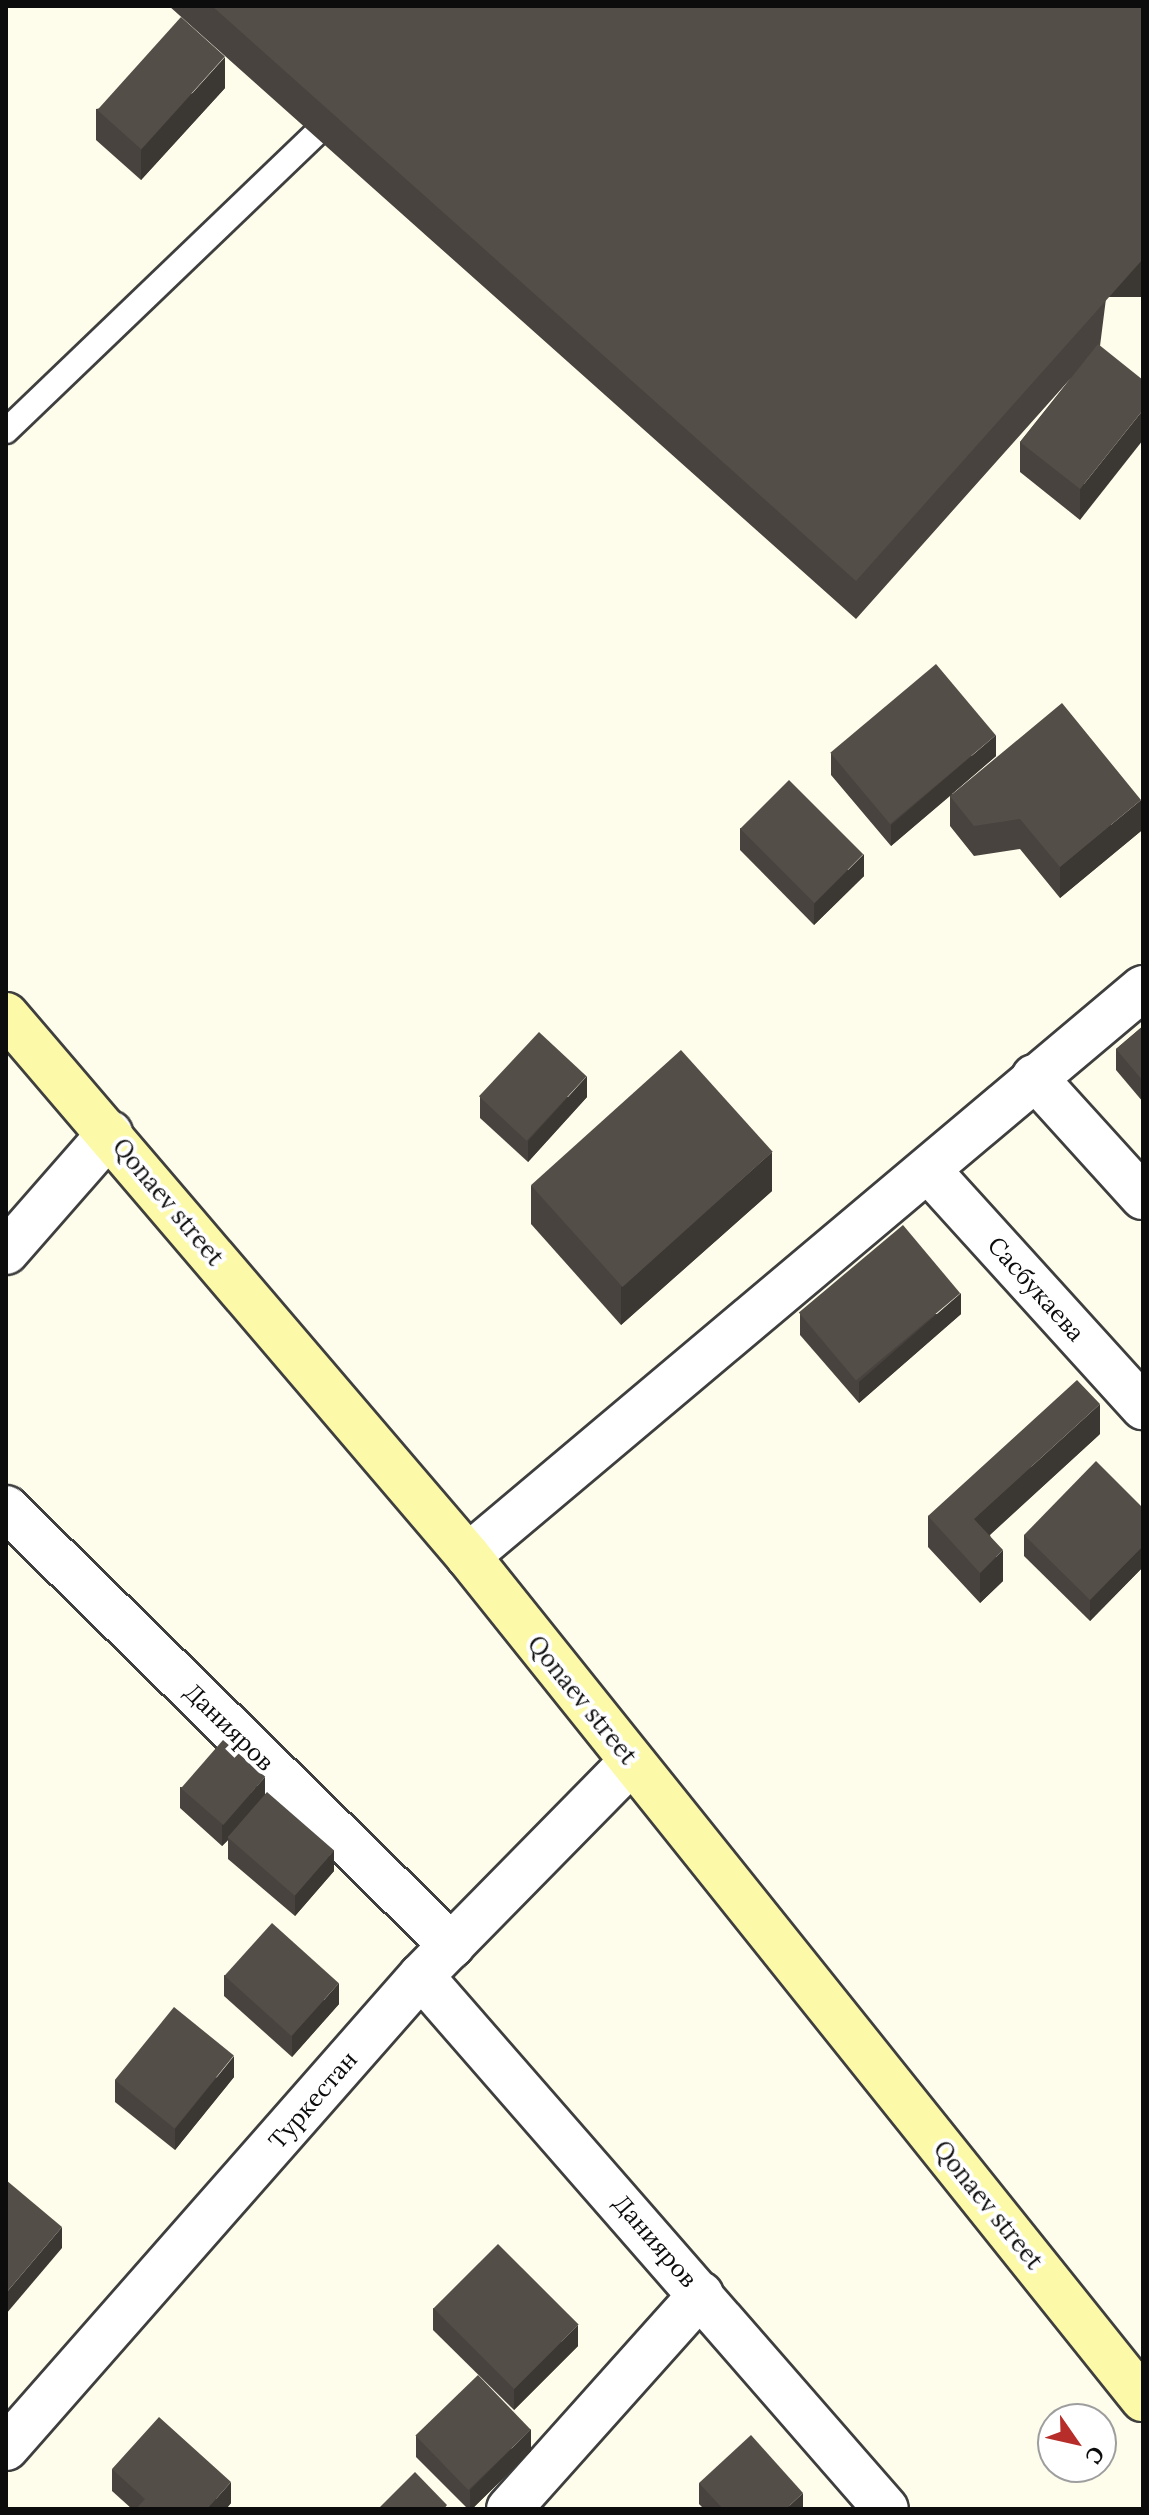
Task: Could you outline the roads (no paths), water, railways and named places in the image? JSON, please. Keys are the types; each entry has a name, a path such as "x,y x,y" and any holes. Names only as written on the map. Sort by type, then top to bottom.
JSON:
{"main road":[{"name":"Qonaev street","path":"6,1015 110,1133 468,1556 1143,2399"}],"street":[{"path":"468,1556 1143,988"},
{"path":"1034,1077 1143,1197"},
{"path":"6,1252 110,1133"},
{"name":"Сасбукаева","path":"929,1171 1143,1407"},
{"name":"Данияров","path":"6,1508 452,1946"},
{"name":"Туркестан","path":"6,2448 421,1976 631,1762"},
{"name":"Данияров","path":"421,1976 886,2509"},
{"path":"509,2509 701,2294"}],"lane":[{"path":"6,431 351,99"}]}
